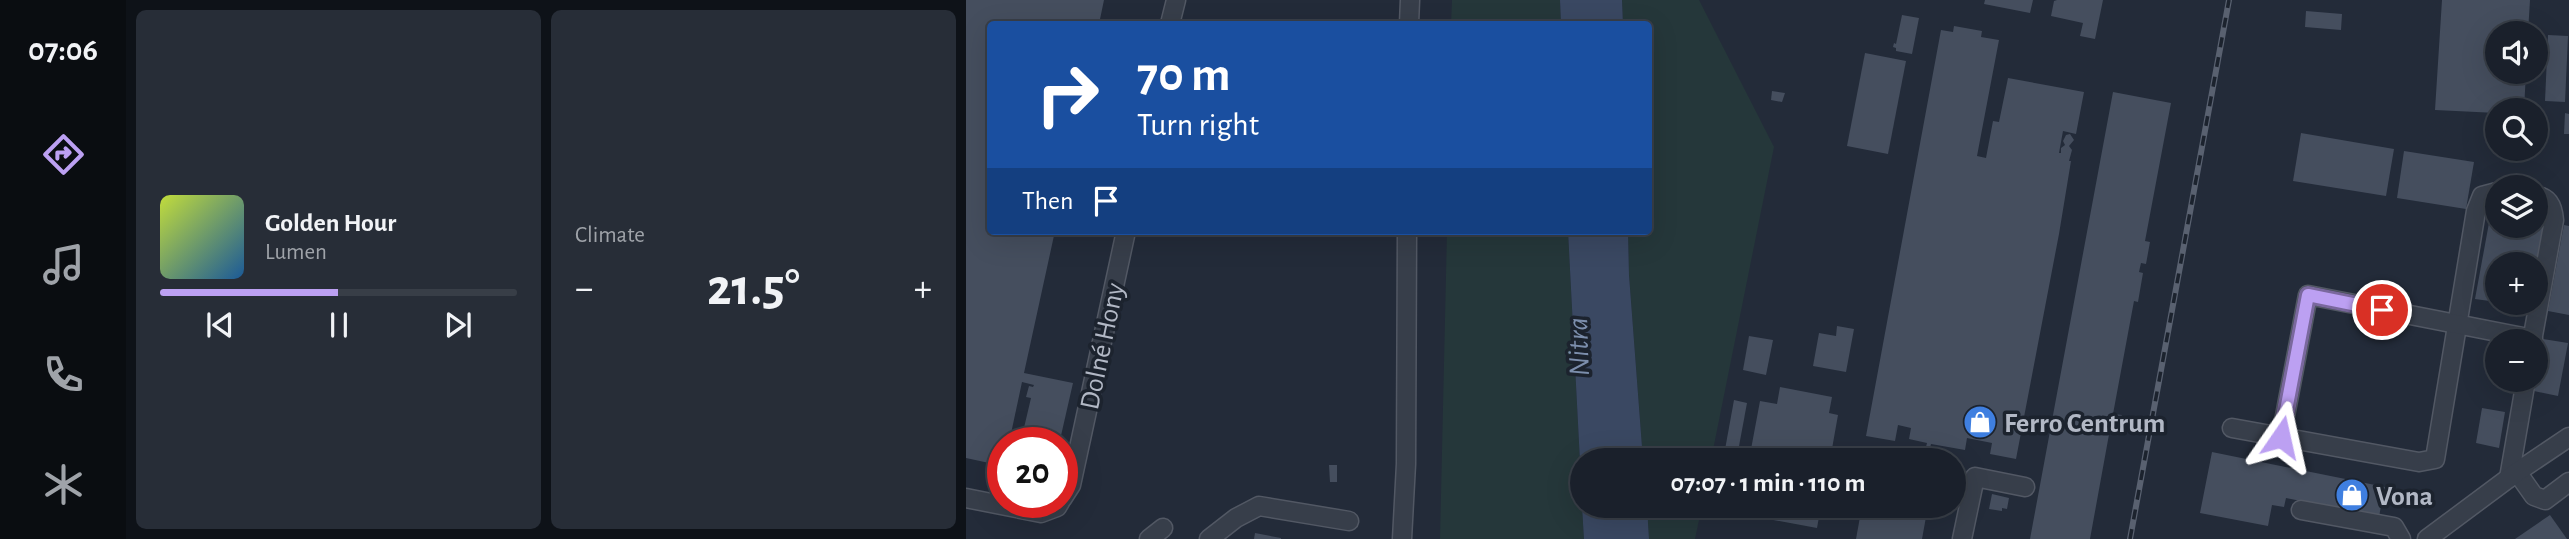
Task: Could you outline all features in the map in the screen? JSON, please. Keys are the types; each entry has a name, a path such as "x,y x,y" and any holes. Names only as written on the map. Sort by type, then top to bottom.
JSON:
{"street":[{"path":"1171,21 1176,0"},
{"path":"1409,21 1410,0"},
{"path":"2232,428 2419,462 2435,459 2476,211 2482,196 2485,195"},
{"path":"2535,329 2554,220 2553,207 2548,202"},
{"name":"Dolné Hony","path":"1078,453 1125,235"},
{"path":"1402,539 1406,464 1407,235"},
{"path":"2281,437 2308,295 2485,331"},
{"path":"2513,475 2524,392"},
{"path":"2427,539 2569,437"},
{"path":"2513,475 2533,496 2545,500 2569,482"},
{"path":"1962,539 1975,477 2025,487"},
{"name":"Dolné Hony","path":"966,498 987,502"},
{"path":"1209,539 1236,518 1259,506 1349,521"},
{"path":"2301,510 2394,527 2401,539"}],"shaded area":[{"path":"1452,0 1560,0 1561,21 1451,21"},
{"path":"1622,0 1699,0 1774,147 1713,448 1642,448 1628,235 1652,235 1652,21 1623,21"},
{"path":"1447,235 1568,235 1579,448 1570,448 1570,518 1583,518 1584,539 1440,539"},
{"path":"1648,518 1699,518 1695,539 1649,539"}],"water":[{"path":"1560,0 1622,0 1623,21 1561,21"},
{"name":"Nitra","path":"1568,235 1628,235 1642,448 1579,448"},
{"path":"1583,518 1648,518 1649,539 1584,539"}],"building":[{"path":"966,0 1104,0 1100,21 987,21 987,235 1054,235 1024,373 1073,383 1063,427 1024,427 1031,398 1026,397 1029,386 1034,385 1022,382 1012,427 987,427 987,463 966,458"},
{"path":"1985,0 2033,0 2030,13 1984,4"},
{"path":"2103,0 2095,39 2080,36 2083,23 2051,16 2054,1"},
{"path":"2442,0 2530,0 2529,21 2485,21 2485,84 2525,84 2525,98 2485,98 2485,112 2435,110"},
{"path":"2306,11 2342,14 2341,30 2305,27"},
{"path":"1902,15 1919,18 1912,54 1896,51 1893,47"},
{"path":"1954,26 1982,31 1981,37 1999,40 1977,156 1986,158 1993,121 1999,122 2008,78 2084,92 2076,134 2063,131 2059,153 2065,145 2063,141 2066,135 2070,134 2074,140 2069,146 2072,150 2071,161 2016,459 1990,454 1992,443 1967,438 1965,448 1931,444 1930,448 1926,447 1927,443 1909,439 1911,428 1898,425 1895,441 1866,436 1941,30 1953,32"},
{"path":"2548,35 2568,36 2565,102 2548,101 2548,98 2545,98 2546,84 2548,84"},
{"path":"1865,53 1906,61 1888,154 1847,146"},
{"path":"1772,91 1785,93 1782,102 1771,100"},
{"path":"2113,92 2171,103 2145,241 2150,242 2146,264 2141,263 2139,272 2143,273 2138,302 2134,301 2113,414 2122,415 2120,430 2110,429 2090,539 2030,539"},
{"path":"2565,113 2569,114 2569,134 2564,134"},
{"path":"2301,133 2394,149 2386,196 2293,181"},
{"path":"2404,151 2474,162 2466,209 2397,198"},
{"path":"2564,225 2569,226 2569,315 2548,311"},
{"path":"2486,238 2542,238 2539,252 2485,252 2485,300 2475,299"},
{"path":"1837,326 1854,329 1846,372 1813,366 1819,333 1836,336"},
{"path":"1749,336 1773,340 1766,375 1743,370"},
{"path":"2548,340 2568,343 2558,396 2539,392 2548,392"},
{"path":"1780,387 1832,397 1829,413 1838,415 1832,448 1751,448 1760,401 1777,404"},
{"path":"1734,400 1747,403 1739,448 1725,448"},
{"path":"2482,408 2505,412 2499,448 2476,443"},
{"path":"2212,452 2385,487 2383,497 2388,497 2386,507 2381,506 2379,517 2286,498 2284,507 2272,505 2268,526 2200,513"},
{"path":"1329,465 1337,465 1337,482 1330,482"},
{"path":"1992,494 2009,498 2007,509 1989,509"},
{"path":"2550,515 2567,539 2515,539"},
{"path":"1763,518 1819,518 1817,528"},
{"path":"1860,518 1926,518 1922,539 1856,539"},
{"path":"1255,533 1281,538 1281,539 1254,539"}],"railway":[{"path":"2130,539 2229,0"}],"place":[{"name":"Ferro Centrum","path":"1980,422"},
{"name":"Vona","path":"2352,495"}],"route":[{"path":"2281,437 2308,295 2382,310"}]}
